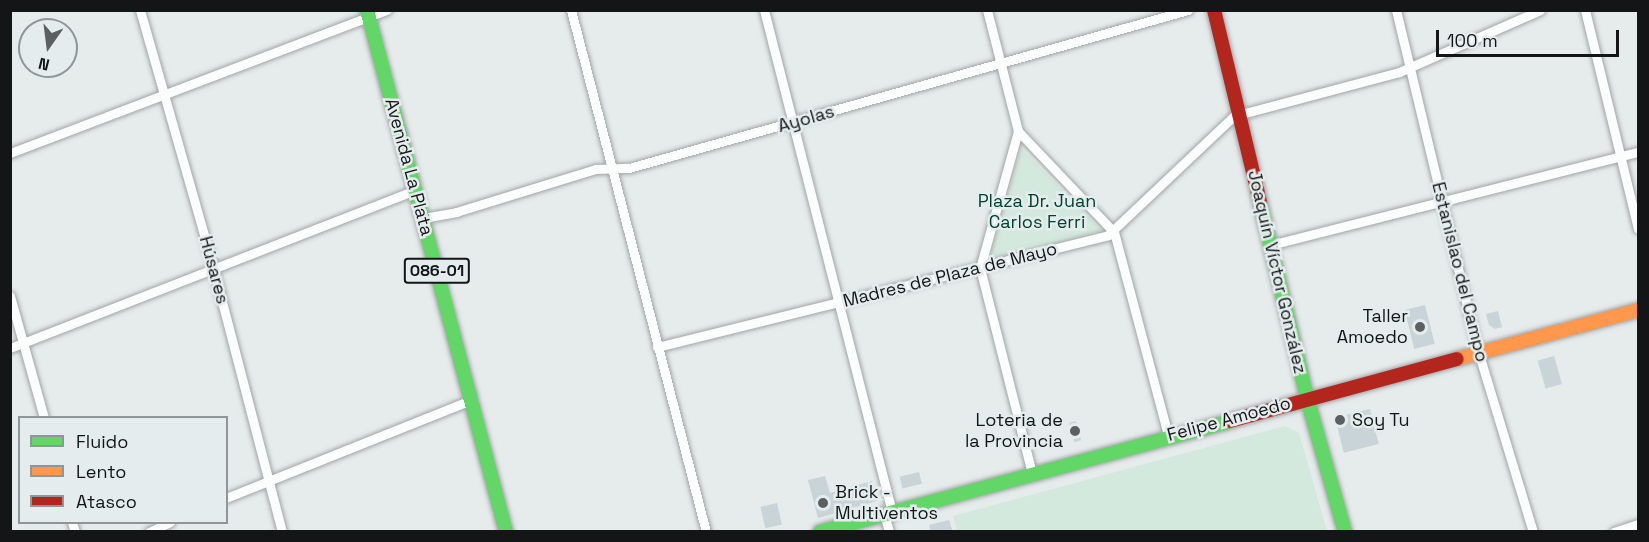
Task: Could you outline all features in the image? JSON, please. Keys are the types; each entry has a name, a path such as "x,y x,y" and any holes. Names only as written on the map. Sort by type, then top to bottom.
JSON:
{"main road":[{"name":"Joaquín Víctor González","path":"1214,10 1306,398 1345,531"},
{"name":"Avenida La Plata","path":"368,13 506,531"},
{"name":"Felipe Amoedo","path":"820,531 1478,351 1638,310"}],"street":[{"name":"Húsares","path":"140,10 213,267 282,531"},
{"path":"10,153 368,13 387,10"},
{"path":"571,10 610,168 706,531"},
{"path":"764,10 839,302 888,513 890,531"},
{"path":"987,10 1018,131 1114,232 1168,435"},
{"name":"Ayolas","path":"423,218 456,212 567,176 610,168 628,168 1188,10"},
{"name":"Estanislao del Campo","path":"1396,10 1478,351 1533,531"},
{"name":"Madres de Plaza de Mayo","path":"657,347 980,268 1114,232 1228,120 1239,114 1410,68 1540,10"},
{"path":"1585,10 1638,228"},
{"path":"1018,131 980,268 1032,473"},
{"path":"1270,245 1638,152"},
{"path":"10,348 213,267 416,190"},
{"path":"10,296 44,416"},
{"path":"228,497 268,479 471,400"},
{"path":"149,531 165,524"},
{"path":"1614,531 1638,524"}],"green space":[{"name":"Plaza Dr. Juan Carlos Ferri","path":"1021,148 1102,231 990,259"},
{"path":"1285,426 1299,433 1327,531 957,531 953,516"}],"building":[{"name":"Taller Amoedo","path":"1425,305 1435,344 1414,349 1405,310"},
{"path":"1498,311 1502,327 1495,329 1489,325 1486,314"},
{"path":"1554,356 1562,384 1546,389 1538,361"},
{"path":"1370,409 1379,444 1344,453 1335,418"},
{"name":"Loteria de la Provincia","path":"1076,421 1081,440 1074,442 1069,423"},
{"path":"919,472 922,484 902,488 900,477"},
{"path":"825,476 830,493 872,481 877,501 818,518 808,480"},
{"path":"777,503 782,524 765,528 760,507"},
{"path":"949,520 953,532 931,532 929,525"}],"traffic: fast":[{"path":"367,10 506,532"},
{"path":"1260,202 1307,398 1345,532"},
{"path":"820,532 1230,421"}],"traffic: slow":[{"path":"1457,359 1638,310"}],"traffic: jam":[{"path":"1214,10 1260,202"},
{"path":"1230,421 1457,359"}],"place":[{"name":"Taller Amoedo","path":"1420,327"},
{"name":"Soy Tu","path":"1340,420"},
{"name":"Loteria de la Provincia","path":"1075,431"},
{"name":"Brick - Multiventos","path":"823,503"}]}
